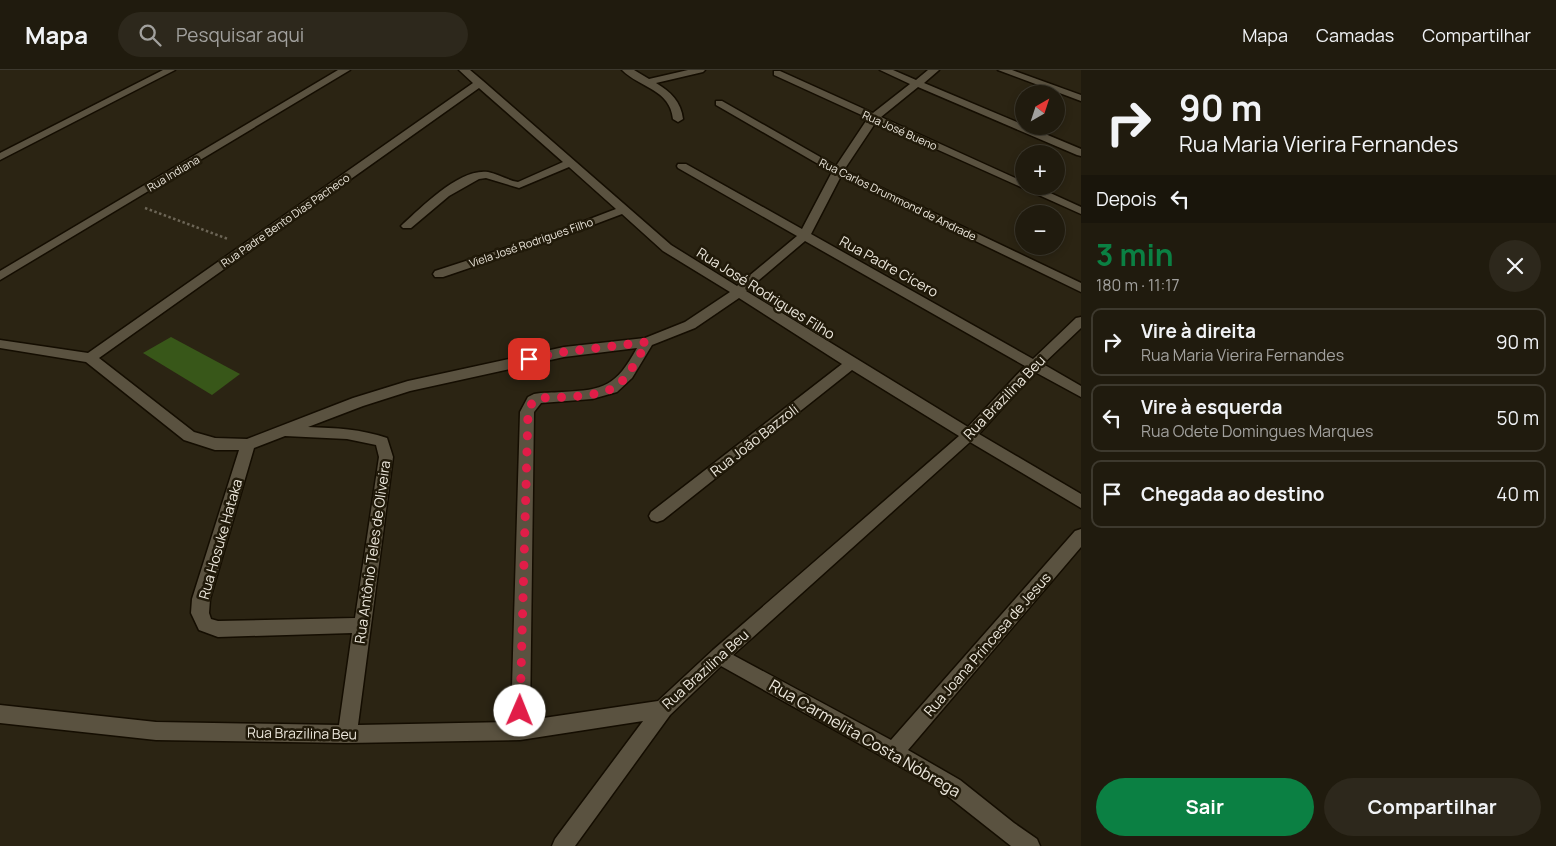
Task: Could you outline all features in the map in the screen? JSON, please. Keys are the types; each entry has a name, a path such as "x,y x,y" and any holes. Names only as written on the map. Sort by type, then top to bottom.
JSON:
{"street":[{"path":"0,157 169,70"},
{"name":"Rua Indiana","path":"0,276 345,70"},
{"name":"Rua José Rodrigues Filho","path":"464,70 667,248 702,272 738,292 851,364 1081,502"},
{"path":"627,70 662,91 675,102 679,110 678,119"},
{"path":"647,82 700,70"},
{"path":"885,70 1081,153"},
{"path":"0,344 90,358 189,436 215,444 248,444 358,402 408,386 511,362 564,352 647,342 690,325 738,292 804,236 838,171 873,118 934,70"},
{"path":"1003,70 1081,98"},
{"name":"Rua José Bueno","path":"777,73 1015,182"},
{"name":"Rua Padre Bento Dias Pacheco","path":"90,358 480,83"},
{"name":"Rua Carlos Drummond de Andrade","path":"719,103 838,171 1081,288"},
{"path":"407,226 454,186 468,178 483,175 497,178 512,185 520,184 570,163"},
{"name":"Rua Padre Cícero","path":"682,166 1081,392"},
{"name":"Rua José Bueno","path":"1045,195 1081,211"},
{"name":"Viela José Rodrigues Filho","path":"439,274 565,232 623,210"},
{"name":"Rua Brazilina Beu","path":"0,714 156,731 347,734 520,731 664,709 719,656 969,435 1034,365 1081,321"},
{"path":"520,731 529,406 539,398 608,391 619,385 647,342"},
{"name":"Rua João Bazzoli","path":"657,516 851,364"},
{"name":"Rua Antônio Teles de Oliveira","path":"280,432 368,436 382,442 386,457 347,734"},
{"name":"Rua Hosuke Hataka","path":"248,444 201,599 200,613 205,625 218,629 362,626"},
{"name":"Rua Joana Princesa de Jesus","path":"892,752 1081,536"},
{"name":"Rua Carmelita Costa Nóbrega","path":"719,656 942,779 970,798 996,823 1030,846"},
{"path":"562,846 664,709"}],"path":[{"path":"126,201 247,246"}],"green space":[{"path":"171,337 240,374 212,395 143,353"}],"route":[{"path":"520,711 529,406 539,398 608,391 619,385 647,342 564,352 529,359"}]}
